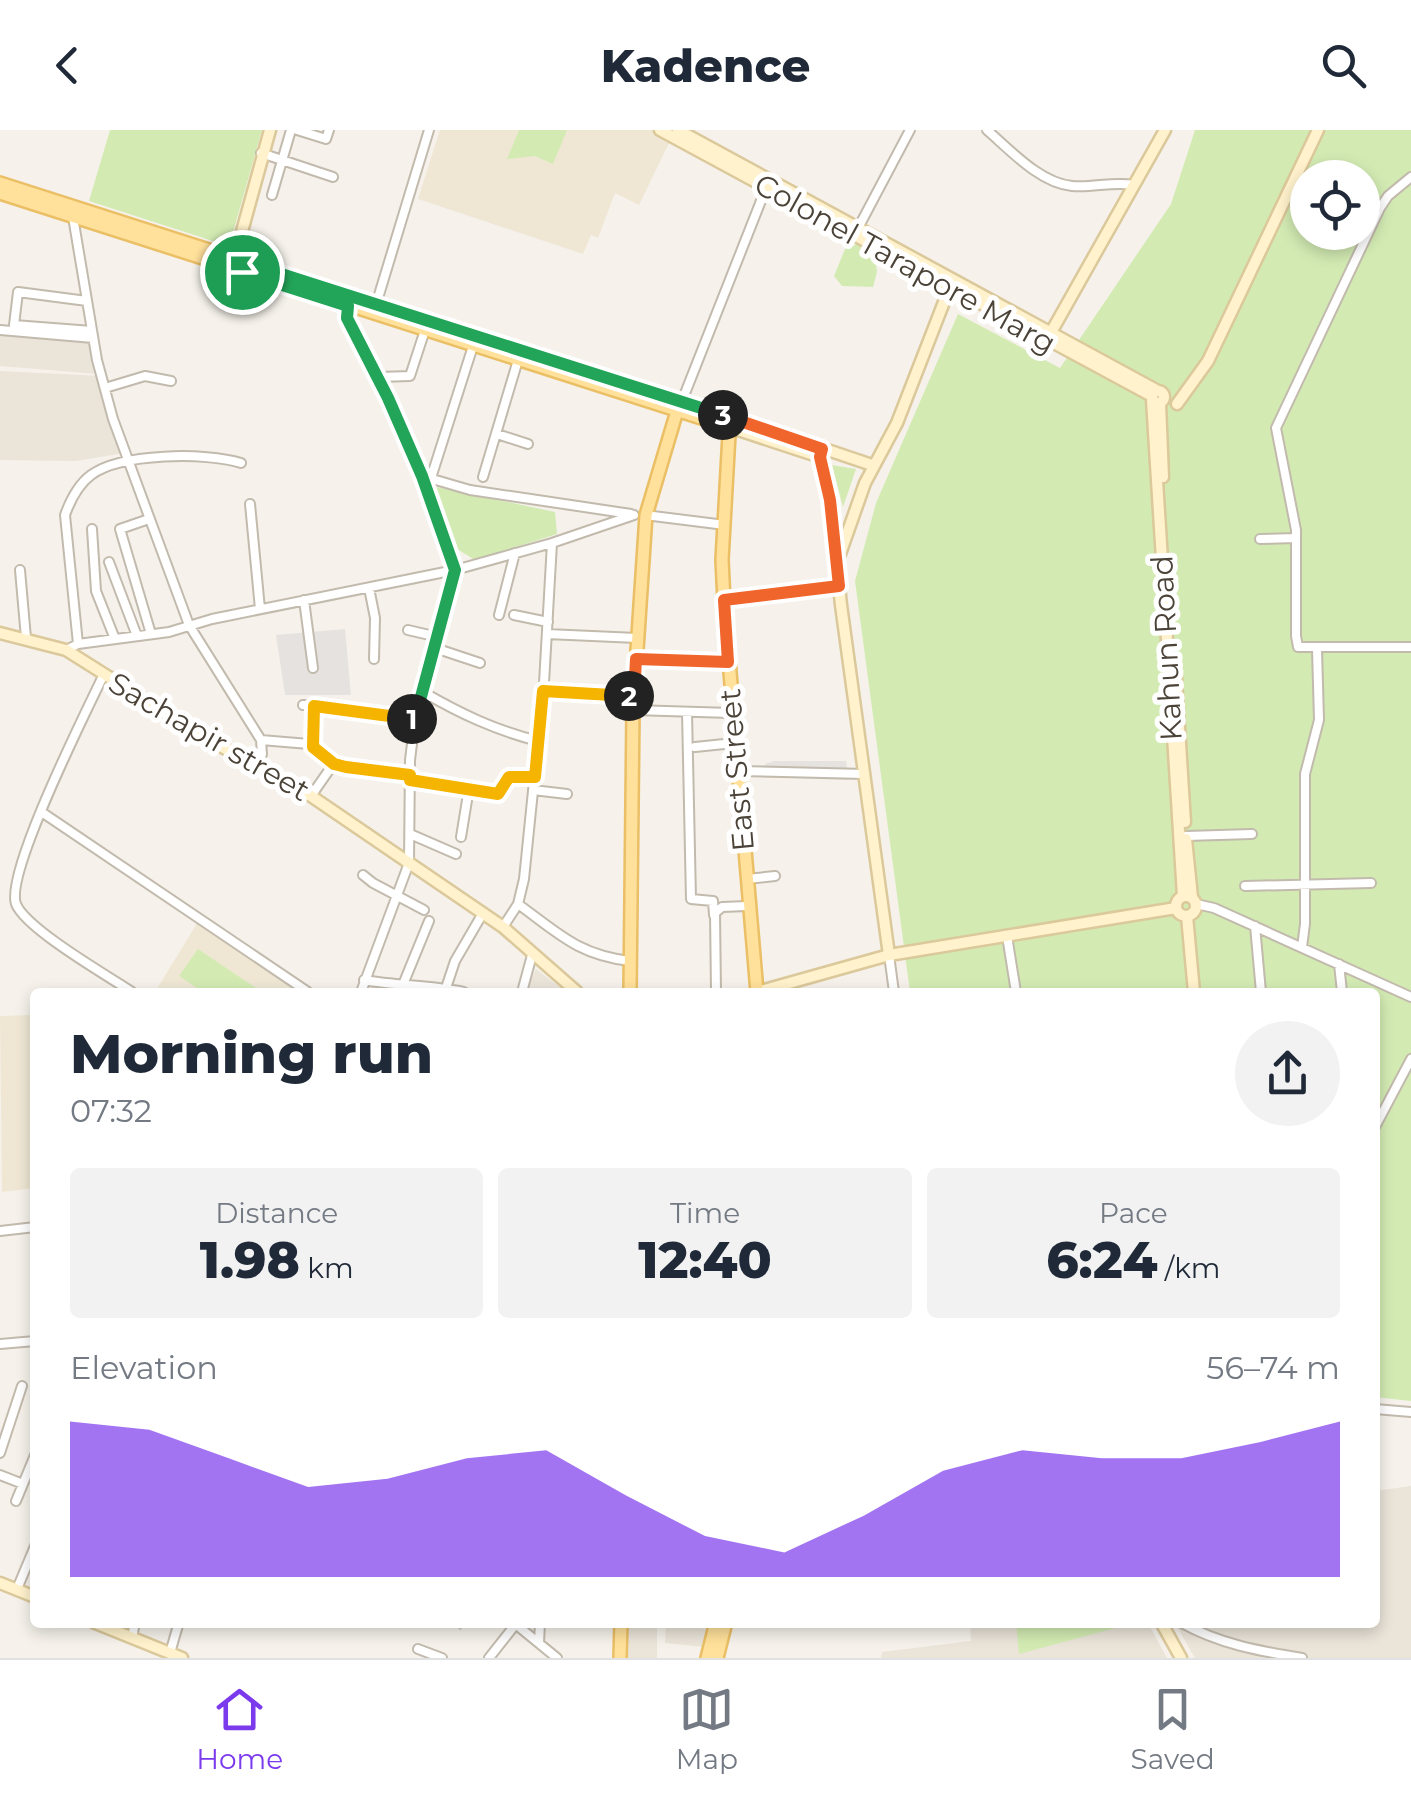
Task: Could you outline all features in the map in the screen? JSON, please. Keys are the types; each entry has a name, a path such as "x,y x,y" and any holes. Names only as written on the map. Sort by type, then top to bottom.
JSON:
{"main road":[{"path":"0,183 230,263 730,422"},
{"path":"0,194 75,212"},
{"path":"230,263 348,306 374,309 473,346 680,406"},
{"path":"630,988 640,515 680,406"},
{"name":"East Street","path":"730,422 724,600 757,988"},
{"path":"620,1658 621,1628"},
{"path":"707,1658 714,1628"},
{"path":"717,1658 724,1628"}],"street":[{"path":"230,263 267,130"},
{"path":"272,195 294,130 326,139 329,130"},
{"path":"374,309 428,130"},
{"name":"Colonel Tarapore Marg","path":"660,130 768,184 1158,398 1177,404 1213,350 1318,130"},
{"name":"Colonel Tarapore Marg","path":"678,130 768,184"},
{"path":"856,232 910,130"},
{"path":"988,130 1054,182 1078,186 1134,184"},
{"path":"1048,337 1165,130"},
{"path":"261,153 333,177"},
{"path":"1411,177 1380,208 1276,428 1296,538 1298,647 1411,648"},
{"path":"680,406 768,184"},
{"path":"75,212 92,334 104,388 189,625 262,740 258,766"},
{"path":"838,560 874,460 897,423 951,284"},
{"path":"87,301 18,292 14,325 92,334"},
{"path":"348,306 347,318 426,477 455,570 415,719 409,863 362,988"},
{"path":"0,330 92,334"},
{"path":"379,377 410,376 425,330"},
{"path":"426,477 473,346"},
{"path":"483,477 518,360"},
{"path":"104,388 145,376 171,382"},
{"name":"Kahun Road","path":"1158,398 1190,899"},
{"name":"Kahun Road","path":"1158,398 1190,899"},
{"path":"730,422 821,453 874,460"},
{"path":"497,434 528,444"},
{"path":"821,453 893,988"},
{"path":"78,644 65,515 89,476 128,460 182,457 241,463"},
{"path":"426,477 470,490 725,525"},
{"path":"250,504 260,608"},
{"path":"66,650 78,644 151,634 455,570 640,515"},
{"path":"832,516 839,520 852,518"},
{"path":"149,518 120,529 151,634"},
{"path":"92,528 96,592 115,639"},
{"path":"1260,539 1296,538"},
{"path":"503,926 518,904 524,879 543,691 552,543"},
{"path":"499,615 514,554"},
{"path":"108,562 136,636"},
{"path":"20,570 26,638"},
{"path":"724,600 839,586"},
{"path":"369,588 375,618 374,659"},
{"path":"304,600 313,668"},
{"path":"514,615 548,622"},
{"path":"408,630 438,637"},
{"name":"Sachapir street","path":"0,633 66,650 103,676 311,796 409,863"},
{"path":"547,634 637,638"},
{"path":"435,648 480,663"},
{"path":"1302,947 1305,774 1319,720 1317,649"},
{"path":"636,659 728,662"},
{"path":"103,676 9,887 17,907 34,925 126,988"},
{"path":"543,691 634,696"},
{"path":"423,692 497,730 538,741"},
{"path":"304,705 415,719"},
{"path":"313,747 314,706"},
{"path":"633,710 731,714"},
{"path":"687,712 690,897 693,901 713,901 716,988"},
{"path":"262,740 313,747 334,764 498,794 509,777 535,777"},
{"path":"695,747 734,743"},
{"path":"311,796 334,764"},
{"path":"738,771 865,774"},
{"path":"461,836 469,788"},
{"path":"533,790 567,794"},
{"path":"43,813 302,988"},
{"path":"410,834 456,854"},
{"path":"1186,836 1252,834"},
{"path":"409,863 503,926 573,988"},
{"path":"363,875 424,910"},
{"path":"747,878 775,876"},
{"path":"1245,886 1371,883"},
{"path":"771,988 889,955 1176,908 1190,899"},
{"path":"1187,916 1194,912 1190,899"},
{"path":"1190,899 1411,996"},
{"path":"518,904 584,951 630,961"},
{"path":"714,915 722,907 748,906"},
{"path":"1176,908 1187,916 1194,988"},
{"path":"450,988 456,961 482,912"},
{"path":"364,980 402,988 428,921"},
{"path":"1255,926 1261,988"},
{"path":"1007,936 1015,988"},
{"path":"523,988 532,955"},
{"path":"1339,964 1342,988"},
{"path":"1380,1118 1411,1059"},
{"path":"0,1231 30,1228"},
{"path":"0,1344 30,1341"},
{"path":"0,1453 22,1386"},
{"path":"1380,1409 1411,1412"},
{"path":"0,1417 14,1416"},
{"path":"16,1501 30,1467"},
{"path":"0,1475 23,1484"},
{"path":"17,1589 30,1558"},
{"path":"0,1582 30,1595"},
{"path":"108,1628 182,1658"},
{"path":"132,1638 134,1628"},
{"path":"170,1653 177,1628"},
{"path":"502,1658 494,1651 511,1628"},
{"path":"519,1628 558,1658"},
{"path":"539,1643 540,1628"},
{"path":"1164,1628 1182,1658"},
{"path":"1191,1628 1243,1648 1302,1658"},
{"path":"1240,1658 1243,1648"},
{"path":"418,1649 442,1658"}],"shaded area":[{"path":"440,130 658,130 672,137 639,205 615,193 598,238 591,235 583,254 418,199"},
{"path":"0,332 90,340 98,374 0,366"},
{"path":"0,371 101,376 124,453 76,461 0,460"},
{"path":"345,629 351,695 285,695 276,635"},
{"path":"846,761 849,780 762,777 765,764"},
{"path":"199,920 296,988 157,988"},
{"path":"536,969 561,988 528,988"},
{"path":"30,1015 30,1189 2,1192 0,1016"},
{"path":"1411,1486 1411,1658 1195,1658 1178,1628 1380,1628 1380,1490"},
{"path":"626,1628 657,1628 657,1658 625,1658"},
{"path":"666,1628 707,1629 705,1647 665,1643"},
{"path":"970,1628 1151,1628 1167,1658 881,1658 882,1652 971,1641"}],"green space":[{"path":"110,130 262,130 230,243 222,244 89,201"},
{"path":"519,130 567,130 553,164 535,156 507,159"},
{"path":"1195,130 1411,130 1411,1401 1380,1398 1380,988 909,988 855,581 876,503 958,314 1060,368 1171,204"},
{"path":"857,244 875,254 877,272 873,287 842,286 834,276 845,249"},
{"path":"832,465 856,469 843,507"},
{"path":"432,486 555,512 557,534 475,560 457,549"},
{"path":"198,949 256,988 197,988 179,976"},
{"path":"1016,1628 1116,1628 1019,1654"}],"route":[{"path":"234,259 699,406 822,449 839,586 724,600 728,662 636,659 634,696 543,691 535,777 509,777 498,794 334,764 313,747 314,706 415,719 455,570 422,476 378,374 347,318 348,306 242,272 232,268 234,259"}]}
